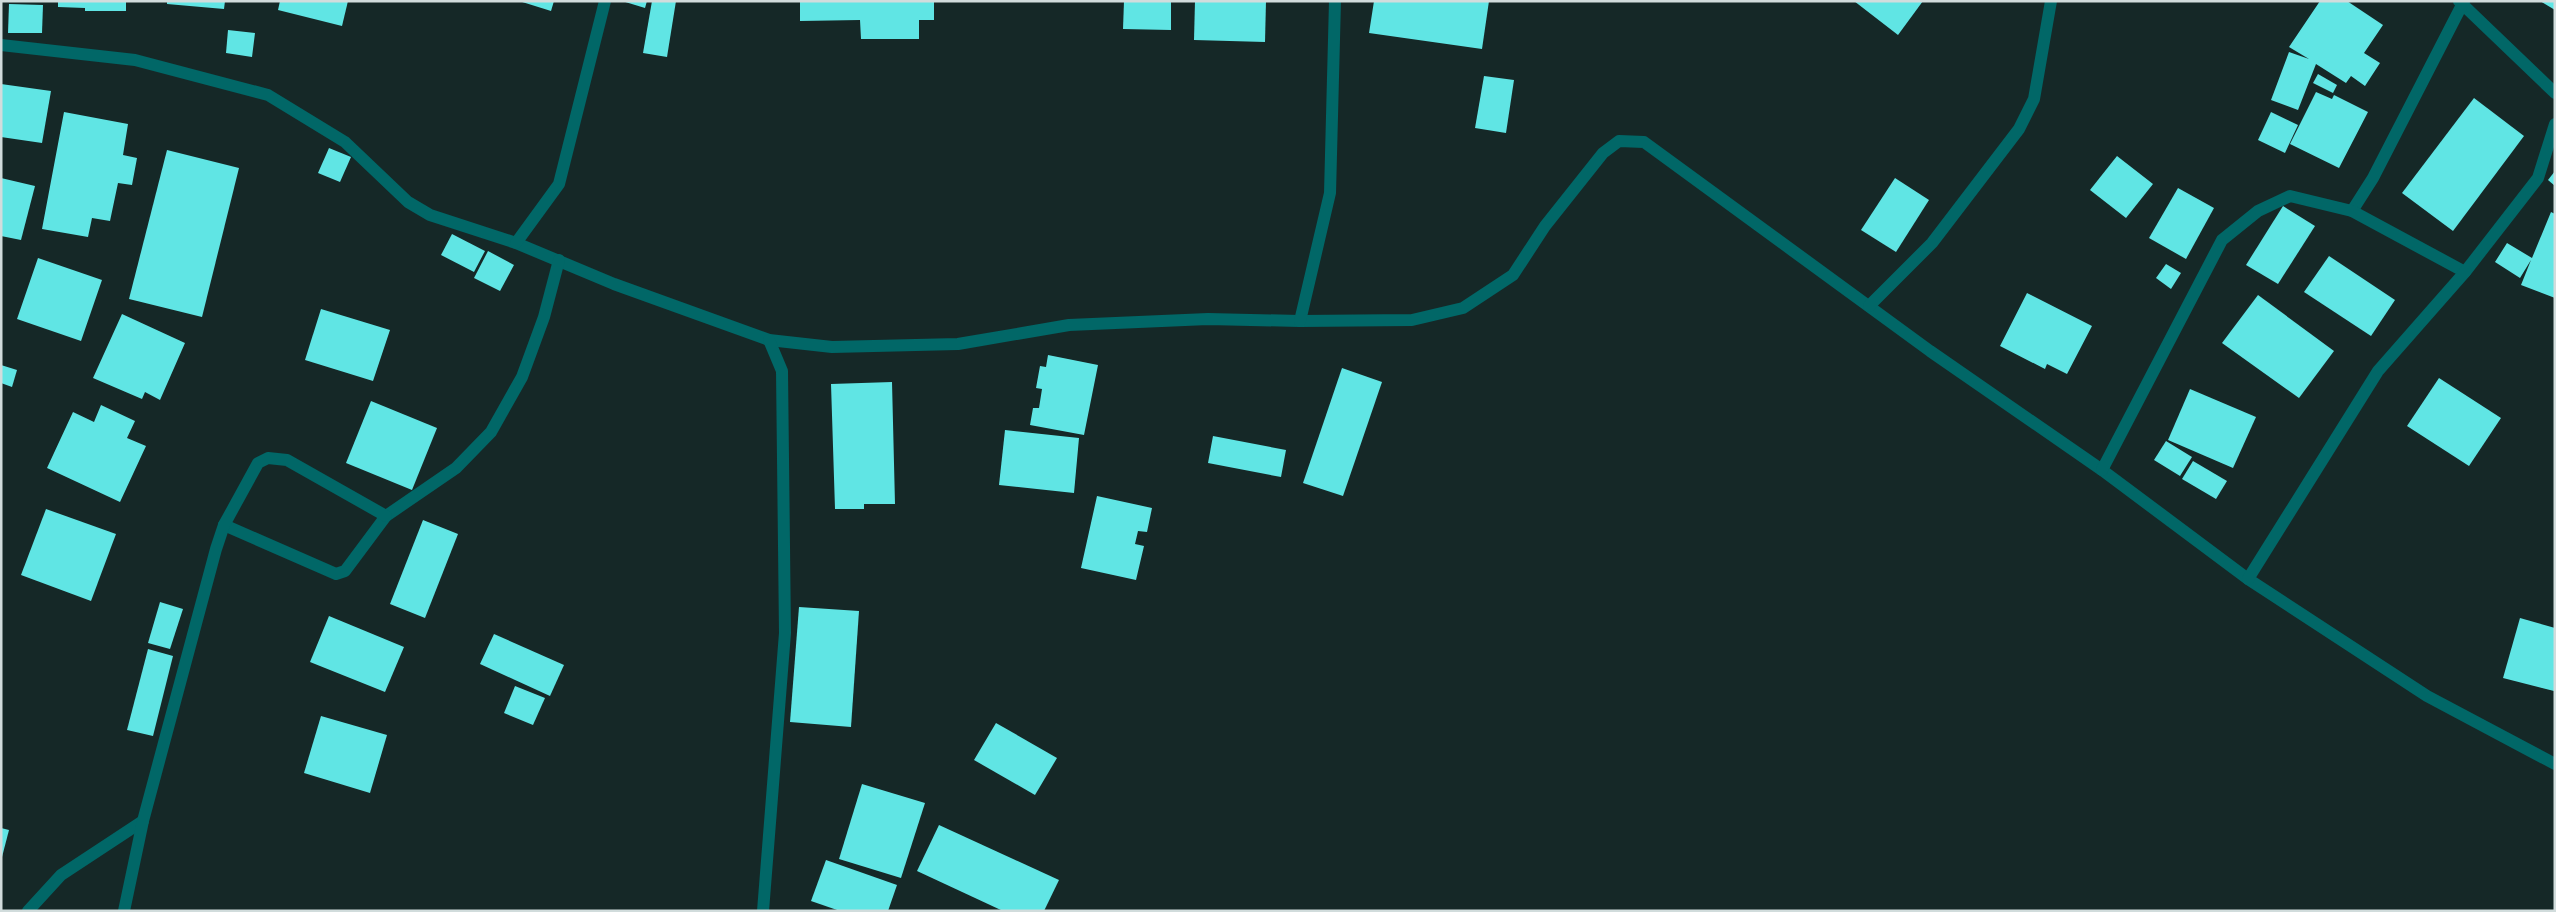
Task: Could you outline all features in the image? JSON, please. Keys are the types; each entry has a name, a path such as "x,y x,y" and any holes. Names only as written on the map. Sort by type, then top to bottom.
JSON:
{"street":[{"path":"516,243 559,184 605,1"},
{"path":"1300,321 1330,192 1335,1"},
{"path":"1869,306 1932,243 2019,130 2034,99 2051,1"},
{"path":"2352,211 2373,178 2462,2 2555,93"},
{"path":"1,45 135,60 268,95 345,142 408,202 430,215 516,243 614,284 770,340 832,347 958,344 1069,325 1208,319 1300,321 1412,320 1464,308 1513,275 1545,226 1603,153 1619,141 1644,142 1869,306 2102,470 2248,579 2427,696 2555,764"},
{"path":"2248,579 2378,371 2465,272 2538,178 2555,124"},
{"path":"2102,470 2222,240 2258,211 2290,196 2352,211 2465,272"},
{"path":"224,525 336,574 345,571 386,516 456,468 491,432 522,377 544,318 558,260"},
{"path":"763,911 785,633 782,371 770,340"},
{"path":"124,911 143,821 216,549 224,525 258,463 268,458 287,460 386,516"},
{"path":"28,911 62,876 143,821"}],"building":[{"path":"58,1 126,1 126,11 85,11 85,8 58,7"},
{"path":"167,1 225,1 224,9 167,4"},
{"path":"280,1 348,1 342,26 278,10"},
{"path":"519,1 554,1 551,11"},
{"path":"622,1 647,1 645,8"},
{"path":"652,1 676,1 667,57 643,53"},
{"path":"800,1 934,1 934,20 919,20 919,39 861,39 860,20 800,21"},
{"path":"1124,1 1171,1 1171,30 1123,29"},
{"path":"1195,1 1266,1 1265,42 1194,40"},
{"path":"1374,1 1489,1 1482,49 1369,33"},
{"path":"1854,1 1923,1 1898,35"},
{"path":"2320,1 2347,1 2383,25 2364,53 2380,63 2365,86 2351,76 2346,83 2316,64 2298,110 2271,100 2289,52 2309,59 2289,47"},
{"path":"2540,1 2555,1 2555,10"},
{"path":"9,4 43,5 42,33 8,33"},
{"path":"228,30 255,33 252,57 226,53"},
{"path":"2318,74 2337,85 2333,93 2313,83"},
{"path":"1484,76 1514,80 1506,133 1475,128"},
{"path":"1,84 51,91 42,143 1,137"},
{"path":"2316,92 2332,99 2334,95 2368,112 2339,168 2290,144"},
{"path":"2474,98 2524,136 2453,231 2402,193"},
{"path":"64,112 128,124 123,155 137,158 132,185 118,183 110,221 92,218 88,237 42,229"},
{"path":"2271,112 2298,125 2285,153 2258,140"},
{"path":"329,148 351,157 340,182 318,173"},
{"path":"167,150 239,168 202,317 129,299"},
{"path":"2117,156 2153,184 2126,218 2090,190"},
{"path":"2555,171 2555,186 2548,180"},
{"path":"1,178 35,186 21,240 1,236"},
{"path":"1895,178 1929,200 1896,252 1861,230"},
{"path":"2178,188 2214,208 2186,259 2149,238"},
{"path":"2283,206 2315,226 2278,284 2246,265"},
{"path":"2551,212 2555,214 2555,298 2521,285 2531,260 2520,278 2495,262 2507,243 2532,258"},
{"path":"452,234 485,251 474,272 441,255"},
{"path":"488,251 514,265 500,291 474,278"},
{"path":"2329,256 2395,300 2371,336 2304,292"},
{"path":"38,258 102,280 81,341 17,319"},
{"path":"2166,264 2181,273 2171,289 2156,278"},
{"path":"2027,293 2092,326 2067,374 2047,364 2045,369 2000,346"},
{"path":"2258,295 2334,351 2299,398 2222,343"},
{"path":"321,309 390,330 373,381 305,360"},
{"path":"122,314 185,343 160,400 145,392 142,399 93,378"},
{"path":"1048,355 1098,365 1084,435 1030,425 1033,408 1039,408 1042,389 1036,388 1040,366 1046,367"},
{"path":"1,365 17,370 12,387 1,383"},
{"path":"1342,368 1382,382 1343,496 1303,483"},
{"path":"2439,378 2501,418 2469,466 2407,426"},
{"path":"892,382 895,504 864,504 864,509 835,509 831,384"},
{"path":"2190,389 2256,417 2233,468 2168,440"},
{"path":"371,401 437,428 412,490 346,463"},
{"path":"101,405 135,421 127,438 146,446 120,502 47,468 73,412 94,422"},
{"path":"1005,430 1079,438 1074,493 999,485"},
{"path":"1213,436 1286,450 1281,477 1208,463"},
{"path":"2166,441 2192,457 2180,476 2154,460"},
{"path":"2193,461 2227,481 2216,499 2182,479"},
{"path":"1097,496 1152,508 1147,532 1138,531 1135,544 1144,546 1136,580 1081,568"},
{"path":"46,509 116,534 91,601 21,575"},
{"path":"423,520 458,534 425,618 390,604"},
{"path":"160,602 183,609 170,649 148,643"},
{"path":"799,607 859,611 851,727 790,722"},
{"path":"329,616 404,647 385,692 310,662"},
{"path":"2520,618 2555,628 2554,691 2503,678"},
{"path":"494,634 564,665 550,696 480,664"},
{"path":"148,649 173,656 153,736 127,730"},
{"path":"515,686 545,698 533,725 504,713"},
{"path":"321,716 387,735 370,793 304,773"},
{"path":"996,723 1057,758 1035,795 974,760"},
{"path":"862,784 925,803 901,878 839,859"},
{"path":"939,825 1059,880 1044,911 1003,911 917,871"},
{"path":"1,828 9,830 2,857 1,857"},
{"path":"826,860 897,885 888,911 840,911 811,901"}]}
